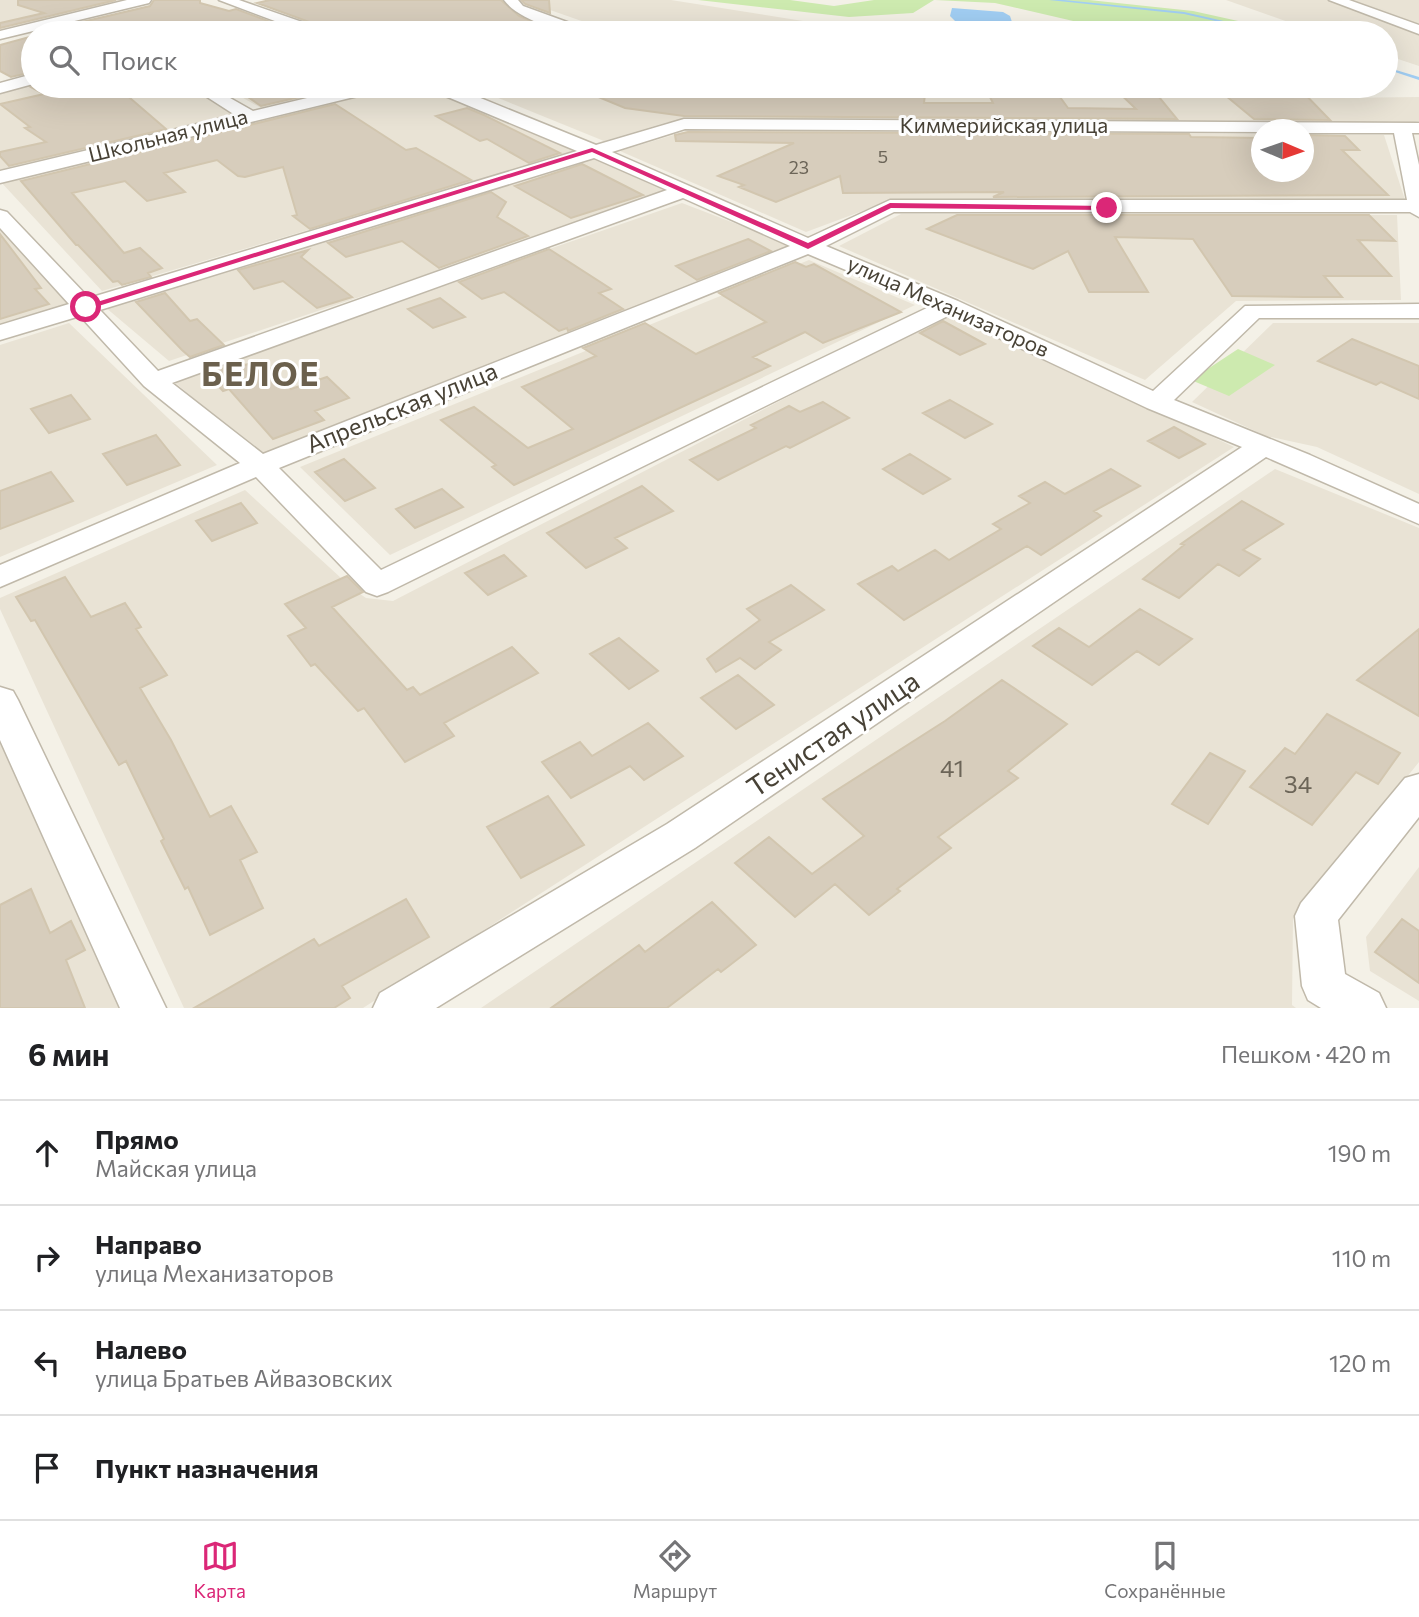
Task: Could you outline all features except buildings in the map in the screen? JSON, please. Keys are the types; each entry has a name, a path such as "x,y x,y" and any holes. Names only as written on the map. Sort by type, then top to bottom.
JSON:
{"street":[{"path":"58,21 144,0"},
{"path":"226,0 289,21"},
{"path":"511,0 517,9 550,21"},
{"path":"1336,0 1394,21"},
{"path":"263,11 281,5"},
{"path":"1398,22 1419,30"},
{"path":"0,35 21,30"},
{"path":"0,88 21,82"},
{"path":"218,98 248,116"},
{"name":"Школьная улица","path":"0,177 325,98"},
{"name":"улица Механизаторов","path":"466,98 950,306 1157,402 1419,515"},
{"name":"Киммерийская улица","path":"0,333 684,124 1411,128"},
{"path":"1411,128 1419,208"},
{"path":"153,381 684,191"},
{"name":"Апрельская улица","path":"0,577 260,465 808,246 890,206 1419,208"},
{"path":"0,216 153,381 260,465 377,585 950,306"},
{"path":"1157,402 1253,311 1419,311"},
{"name":"Тенистая улица","path":"396,1008 681,836 1263,446"},
{"path":"0,700 143,1008"},
{"path":"1363,1008 1324,986 1316,916 1419,789"}],"shaded area":[{"path":"0,0 127,0 41,21 21,21 21,26 0,31"},
{"path":"540,0 671,0 803,21 582,21 530,3"},
{"path":"1226,0 1331,0 1387,21 1285,21"},
{"path":"1348,0 1419,0 1419,27"},
{"path":"1398,25 1419,33 1419,66 1398,59"},
{"path":"21,86 21,98 221,98 247,112 0,170 0,91"},
{"path":"1419,97 1419,121 1400,125 1314,125 1314,119 1251,119 1251,124 668,122 604,141 498,98"},
{"path":"243,98 302,98 261,108"},
{"path":"332,98 459,98 582,149 102,291 0,181"},
{"path":"690,130 1251,134 1251,182 1314,182 1314,135 1384,135 1406,203 884,203 806,232 620,151"},
{"path":"589,154 672,192 169,361 105,307"},
{"path":"682,203 794,246 265,459 172,380"},
{"path":"901,214 1397,215 1401,300 1236,301 1145,380 839,246"},
{"path":"0,224 71,304 0,326"},
{"path":"809,260 915,305 390,555 300,467"},
{"path":"950,313 1234,447 363,1008 184,1008 0,609 0,598 245,490 353,589 366,598 393,601"},
{"path":"69,323 217,465 0,557 0,345"},
{"path":"1273,323 1419,323 1419,494 1317,447 1266,436 1192,402"},
{"path":"1275,469 1419,528 1419,762 1293,919 1292,1005 1296,1008 481,1008"},
{"path":"0,732 127,1008 0,1008"},
{"path":"1419,867 1419,1001 1370,971 1366,937"}],"green space":[{"path":"698,0 790,0 834,6 874,0 934,0 913,13 849,17"},
{"path":"935,0 1089,0 1193,11 1238,21 1073,21 995,3"},
{"path":"1238,349 1275,365 1229,396 1191,380"}],"water":[{"path":"952,8 1003,12 1010,16 1012,21 955,21 950,16"}],"waterway":[{"path":"1051,0 1184,13 1220,21"},
{"path":"1398,72 1419,79"}],"district":[{"name":"БЕЛОЕ","path":"261,375"}],"route":[{"path":"86,307 592,150 808,246 890,206 1107,208"}]}
